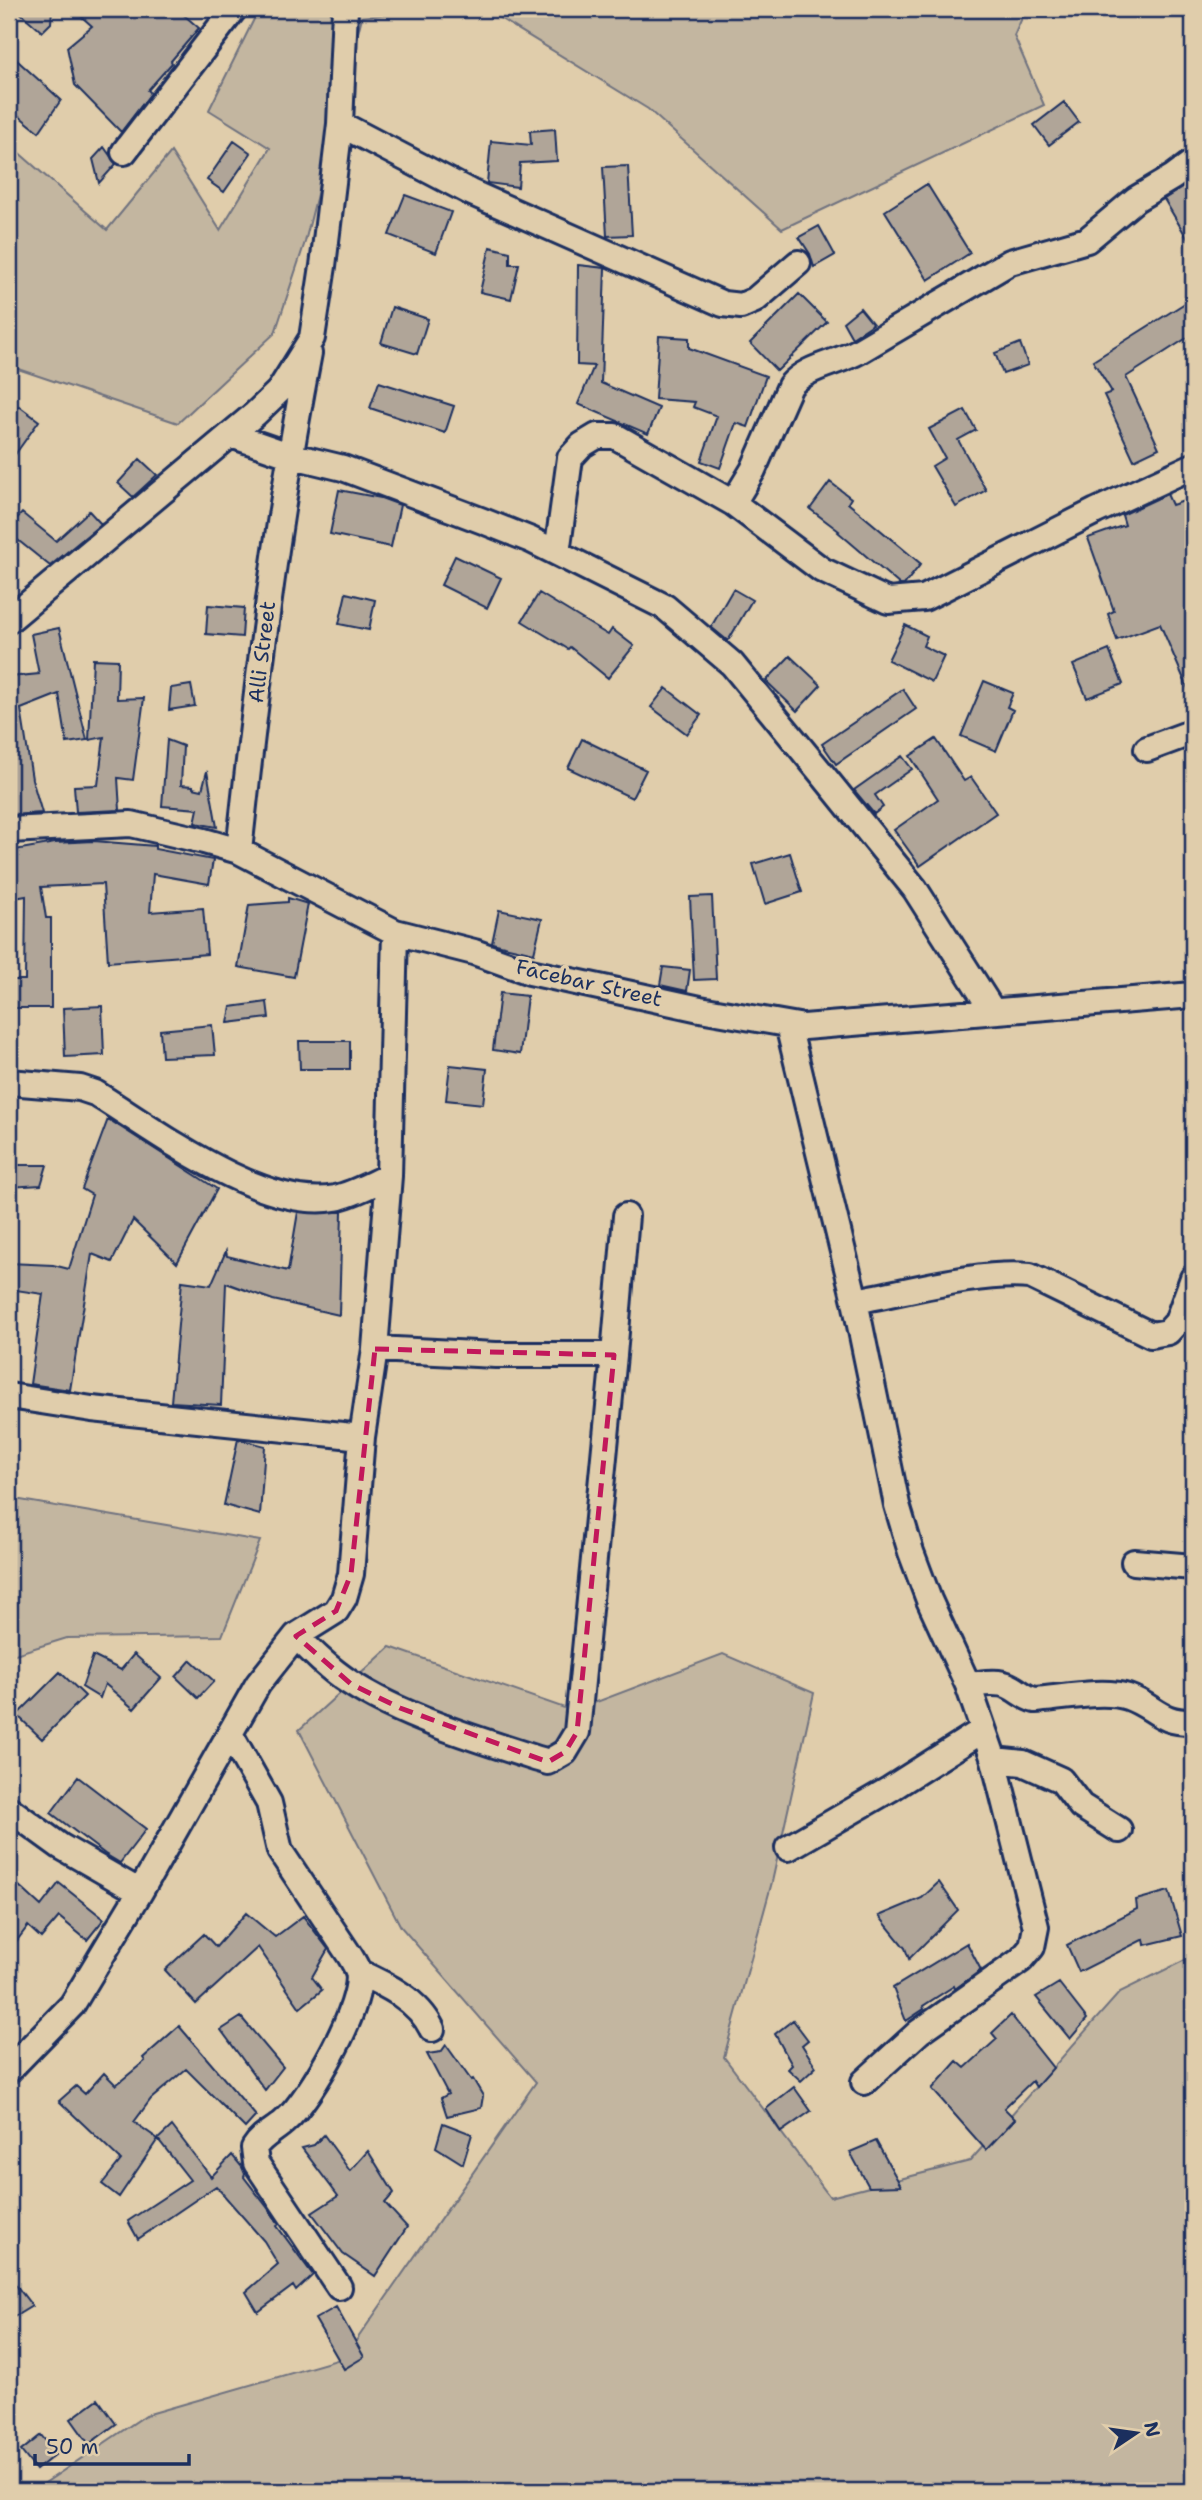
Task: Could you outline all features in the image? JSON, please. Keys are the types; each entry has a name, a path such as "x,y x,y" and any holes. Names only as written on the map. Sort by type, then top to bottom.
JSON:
{"street":[{"path":"124,152 234,9"},
{"name":"Alli Street","path":"239,851 262,645 289,454 323,266 340,124 345,9"},
{"path":"340,124 470,192 723,304 741,306 755,300 798,263"},
{"path":"733,503 753,470 796,378 859,352 1010,262 1087,240 1136,199 1193,162"},
{"path":"9,620 231,435 279,391 312,338"},
{"path":"231,435 343,468 483,520 557,553 665,607 732,664 915,888 992,1010"},
{"path":"557,553 570,458 597,436 615,436 733,503 822,569 888,601 924,598 1193,466"},
{"path":"1147,749 1193,732"},
{"name":"Facebar Street","path":"9,830 131,824 239,851 395,932 474,952 530,972 788,1025 804,1027 1193,995"},
{"path":"9,2070 72,2005 140,1892 258,1684 296,1636 336,1611 344,1598 351,1574 362,1437 375,1349 389,1176 395,932"},
{"path":"788,1025 855,1301 897,1505 929,1600 968,1685 994,1760 1035,1927 1032,1947 1021,1960 919,2032 864,2082"},
{"path":"9,1083 80,1088 95,1093 189,1153 262,1190 317,1199 334,1198 352,1194 389,1176"},
{"path":"296,1636 343,1678 400,1708 476,1739 548,1762 565,1752 578,1732 626,1216"},
{"path":"855,1301 971,1279 1012,1274 1030,1276 1151,1335 1168,1332 1177,1322 1193,1278"},
{"path":"375,1349 496,1355 614,1355"},
{"path":"9,1396 103,1410 362,1437"},
{"path":"1134,1562 1193,1567"},
{"path":"968,1685 1002,1682 1030,1700 1113,1694 1127,1697 1176,1723 1193,1722"},
{"path":"788,1849 983,1730"},
{"path":"230,1734 269,1803 280,1851 358,1972 357,1992 330,2059 305,2098 286,2120 261,2137 254,2148 256,2163 339,2287"},
{"path":"994,1760 1023,1763 1061,1780 1081,1806 1119,1830"},
{"path":"9,1809 60,1846 140,1892"},
{"path":"358,1972 377,1980 414,2005 425,2015 432,2029"}],"highlighted area":[{"path":"375,1349 614,1355 577,1732 565,1752 548,1762 400,1708 351,1684 296,1636 336,1611 351,1574"}],"shaded area":[{"path":"259,9 436,9 362,17 305,242 275,333 178,423 9,366 9,144 107,230 171,152 220,230 270,148 209,110"},
{"path":"485,9 1026,9 1014,36 1044,105 782,229 648,109"},
{"path":"9,1498 260,1541 222,1636 67,1638 9,1656"},
{"path":"390,1647 573,1711 723,1654 814,1693 772,1882 724,2057 830,2197 970,2161 1120,1992 1193,1956 1193,2491 33,2491 146,2415 344,2358 536,2082 401,1927 299,1730"}],"building":[{"path":"16,9 52,9 51,23 42,32"},
{"path":"73,9 177,9 199,28 148,90 151,93 121,132 75,85 67,47 92,26"},
{"path":"9,53 61,100 39,132 9,108"},
{"path":"1064,102 1079,122 1049,145 1034,125"},
{"path":"555,129 557,161 520,163 518,187 487,183 491,141 531,145 530,131"},
{"path":"234,141 251,153 224,192 207,180"},
{"path":"104,147 116,164 99,183 93,159"},
{"path":"628,166 632,235 607,236 603,167"},
{"path":"1193,180 1193,248 1164,199"},
{"path":"927,184 970,253 928,280 885,211"},
{"path":"405,195 451,212 436,253 389,235"},
{"path":"819,226 835,255 814,267 810,254 799,237"},
{"path":"490,247 510,252 510,264 519,264 511,299 480,292"},
{"path":"578,265 605,268 601,383 659,408 648,434 578,404 594,366 577,365"},
{"path":"799,294 827,322 777,371 750,343"},
{"path":"1193,298 1193,334 1126,377 1159,448 1134,460 1104,395 1112,392 1093,361"},
{"path":"392,307 428,319 417,354 381,343"},
{"path":"860,308 873,324 852,338 843,322"},
{"path":"659,336 689,338 689,348 766,376 748,427 736,423 720,468 701,461 717,416 693,407 695,402 655,399"},
{"path":"1020,343 1028,365 1003,374 995,353"},
{"path":"379,382 454,406 445,433 370,408"},
{"path":"19,406 39,421 9,463 9,420"},
{"path":"965,410 976,430 958,440 986,490 956,507 932,466 945,458 929,429"},
{"path":"140,459 157,475 133,497 118,483"},
{"path":"830,482 851,498 848,503 921,564 904,585 900,585 810,509"},
{"path":"339,490 381,498 400,505 391,547 330,534"},
{"path":"1167,494 1172,505 1193,498 1193,700 1160,624 1117,640 1108,614 1114,611 1088,538 1125,525 1122,515"},
{"path":"89,511 101,524 50,566 9,533 9,527 22,513 56,541"},
{"path":"455,556 501,578 487,608 441,585"},
{"path":"733,589 752,600 728,641 711,627"},
{"path":"346,593 375,600 369,630 339,624"},
{"path":"539,593 608,635 612,629 634,646 608,678 570,647 568,649 522,621"},
{"path":"208,605 244,608 242,637 206,634"},
{"path":"905,625 927,636 923,646 944,656 932,682 888,660"},
{"path":"59,628 87,740 67,743 59,694 21,709 32,779 42,813 9,815 9,677 39,674 31,634"},
{"path":"1109,650 1123,684 1087,698 1073,665"},
{"path":"790,656 821,685 797,711 766,681"},
{"path":"93,659 118,660 117,699 144,698 133,780 118,778 120,810 76,812 74,786 98,785 104,737 89,740"},
{"path":"984,681 1013,693 1007,707 1013,710 996,751 961,736"},
{"path":"191,685 195,706 169,710 171,688"},
{"path":"666,688 701,715 687,734 651,707"},
{"path":"903,689 916,709 836,764 822,744"},
{"path":"582,739 646,770 632,798 568,768"},
{"path":"936,739 964,781 971,777 996,813 920,866 894,830 938,799 910,756"},
{"path":"167,740 183,746 181,785 202,790 207,771 217,827 195,823 198,809 162,806"},
{"path":"902,756 912,769 875,795 883,807 874,814 854,790"},
{"path":"94,841 155,846 155,849 213,860 209,884 153,874 150,912 203,908 207,954 108,962 103,884 41,887 46,918 51,918 51,1008 9,1008 9,980 25,980 26,896 9,899 9,851 55,843"},
{"path":"790,853 802,892 765,904 753,864"},
{"path":"712,896 716,979 694,980 690,897"},
{"path":"288,898 308,904 294,977 238,967 249,905 288,902"},
{"path":"499,910 542,919 534,953 492,943"},
{"path":"663,967 690,970 687,991 660,985"},
{"path":"500,993 527,996 520,1054 493,1050"},
{"path":"267,1002 269,1018 228,1023 231,1007"},
{"path":"102,1006 104,1055 65,1057 63,1008"},
{"path":"212,1025 215,1055 162,1057 160,1030"},
{"path":"299,1041 350,1041 350,1069 300,1069"},
{"path":"450,1065 487,1069 483,1104 446,1100"},
{"path":"108,1119 217,1189 177,1263 133,1220 112,1262 92,1254 70,1390 30,1384 43,1294 9,1289 9,1263 53,1265 69,1269 92,1195 82,1189"},
{"path":"9,1165 47,1165 41,1185 9,1187"},
{"path":"298,1212 342,1212 339,1315 273,1300 226,1283 221,1405 171,1402 182,1281 211,1285 226,1251 227,1256 288,1271"},
{"path":"238,1439 265,1446 260,1515 224,1505"},
{"path":"134,1654 161,1678 134,1709 105,1684 100,1698 82,1687 93,1656 121,1670"},
{"path":"191,1660 214,1681 198,1698 176,1677"},
{"path":"60,1672 85,1696 42,1739 17,1715"},
{"path":"78,1777 146,1829 120,1863 51,1813"},
{"path":"939,1882 958,1910 909,1959 905,1948 879,1916 922,1898"},
{"path":"59,1883 104,1919 87,1940 59,1917 41,1938 28,1926 9,1951 9,1894 17,1884 41,1906"},
{"path":"1169,1891 1182,1936 1145,1945 1144,1939 1079,1972 1067,1945 1137,1909 1136,1900"},
{"path":"246,1913 275,1937 303,1916 328,1949 312,1977 322,1990 300,2008 258,1947 196,2004 165,1970 204,1934 216,1947"},
{"path":"967,1943 981,1970 955,1989 954,1986 923,2006 924,2009 906,2021 893,1988"},
{"path":"1059,1983 1087,2019 1070,2039 1036,1997"},
{"path":"1011,2015 1053,2068 1036,2087 1032,2081 1004,2108 1015,2119 986,2150 932,2089 957,2061 965,2068 997,2039 992,2033"},
{"path":"241,2017 283,2067 265,2090 221,2030"},
{"path":"793,2020 808,2040 802,2045 816,2067 801,2081 788,2069 792,2065 775,2034"},
{"path":"179,2026 256,2116 245,2128 186,2069 151,2099 134,2122 158,2139 119,2197 102,2184 121,2160 59,2101 76,2086 85,2094 104,2073 116,2085 145,2061 143,2058"},
{"path":"446,2045 483,2096 481,2108 447,2116 441,2098 448,2094 427,2054 441,2052"},
{"path":"794,2087 811,2111 781,2132 766,2109"},
{"path":"443,2123 472,2134 463,2164 436,2147"},
{"path":"172,2126 211,2177 232,2155 242,2167 244,2177 313,2275 296,2291 293,2286 258,2312 246,2292 278,2264 264,2241 216,2186 138,2239 128,2221 190,2180 158,2139"},
{"path":"324,2135 350,2171 368,2151 394,2193 385,2203 407,2227 375,2276 343,2254 312,2213 338,2196 302,2148 314,2145"},
{"path":"876,2141 901,2186 869,2187 850,2152"},
{"path":"9,2276 32,2306 9,2320"},
{"path":"336,2307 364,2357 344,2369 315,2319"},
{"path":"98,2399 116,2424 89,2444 71,2419"},
{"path":"41,2435 56,2454 36,2470 21,2451"}]}
